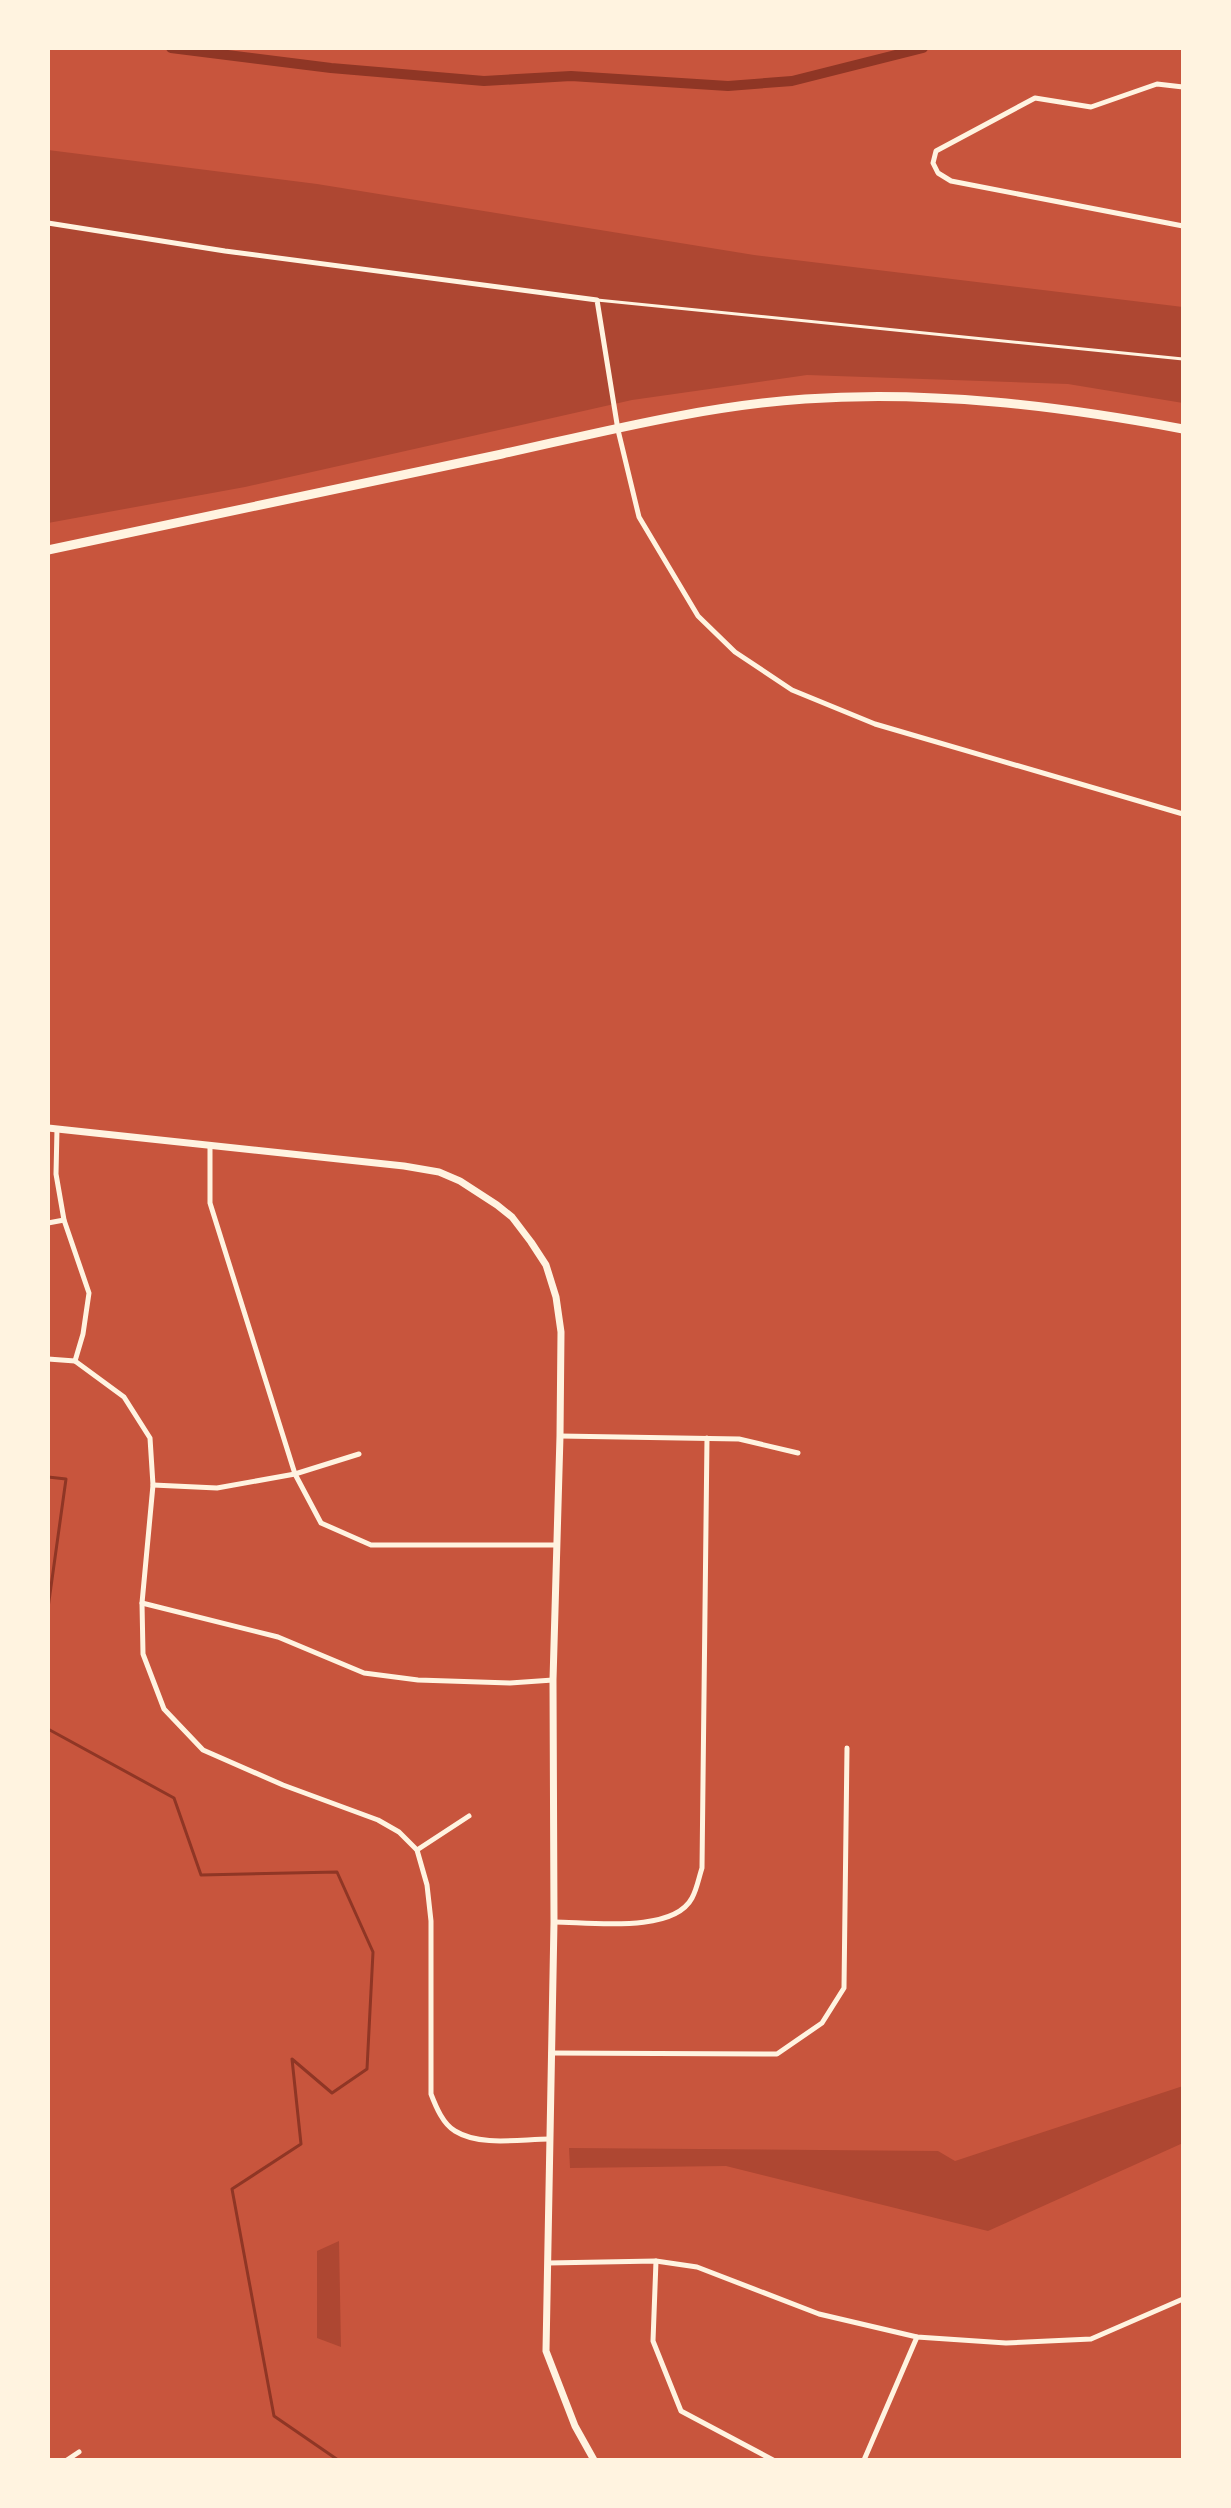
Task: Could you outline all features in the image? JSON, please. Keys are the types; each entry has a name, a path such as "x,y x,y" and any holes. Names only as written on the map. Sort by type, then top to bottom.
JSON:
{"highway":[{"path":"48,550 685,415 788,401 877,396 1026,405 1183,429"}],"street":[{"path":"1183,87 1157,84 1091,107 1035,98 936,151 933,163 938,173 951,181 1183,226"},
{"path":"48,223 225,251 597,300 618,430 639,517 698,616 735,652 792,690 875,724 1183,814"},
{"path":"75,1361 89,1293 64,1220 52,1129 439,1172 482,1194 512,1217 546,1265 556,1297 561,1332 553,1680 554,1922 546,2351 575,2426 594,2460"},
{"path":"210,1146 210,1203 295,1474 321,1523 371,1545 557,1545"},
{"path":"48,1223 64,1220"},
{"path":"48,1359 75,1361 124,1397 150,1438 153,1485 142,1603 143,1654 164,1709 203,1750 283,1785 378,1820 399,1832 417,1850 427,1885 431,1921 431,2094 439,2112 453,2130 478,2140 550,2139"},
{"path":"560,1436 739,1439 798,1453"},
{"path":"554,1922 642,1923 674,1914 692,1900 702,1868 707,1438"},
{"path":"153,1485 217,1488 295,1474 359,1454"},
{"path":"142,1603 278,1637 364,1673 418,1680 510,1683 553,1680"},
{"path":"551,2053 777,2054 822,2023 844,1988 847,1748"},
{"path":"417,1850 469,1816"},
{"path":"548,2263 656,2261 697,2267 819,2314 917,2337 1006,2343 1091,2339 1183,2299"},
{"path":"656,2261 653,2341 681,2411 773,2460"},
{"path":"864,2460 917,2337"},
{"path":"67,2460 79,2452"}],"lane":[{"path":"597,300 1183,359"}],"shaded area":[{"path":"48,150 317,184 754,255 1183,307 1183,403 1068,384 807,375 632,400 245,487 48,523"},
{"path":"1183,2086 1183,2143 988,2231 726,2166 570,2168 569,2148 938,2151 955,2161"},
{"path":"339,2241 341,2347 317,2338 317,2251"}],"waterway":[{"path":"171,48 331,68 484,81 571,76 728,86 792,81 923,48"},
{"path":"48,1477 66,1479 48,1608"},
{"path":"48,1729 174,1798 201,1875 337,1872 373,1952 367,2069 332,2093 292,2059 301,2144 232,2189 274,2416 338,2460"}]}
